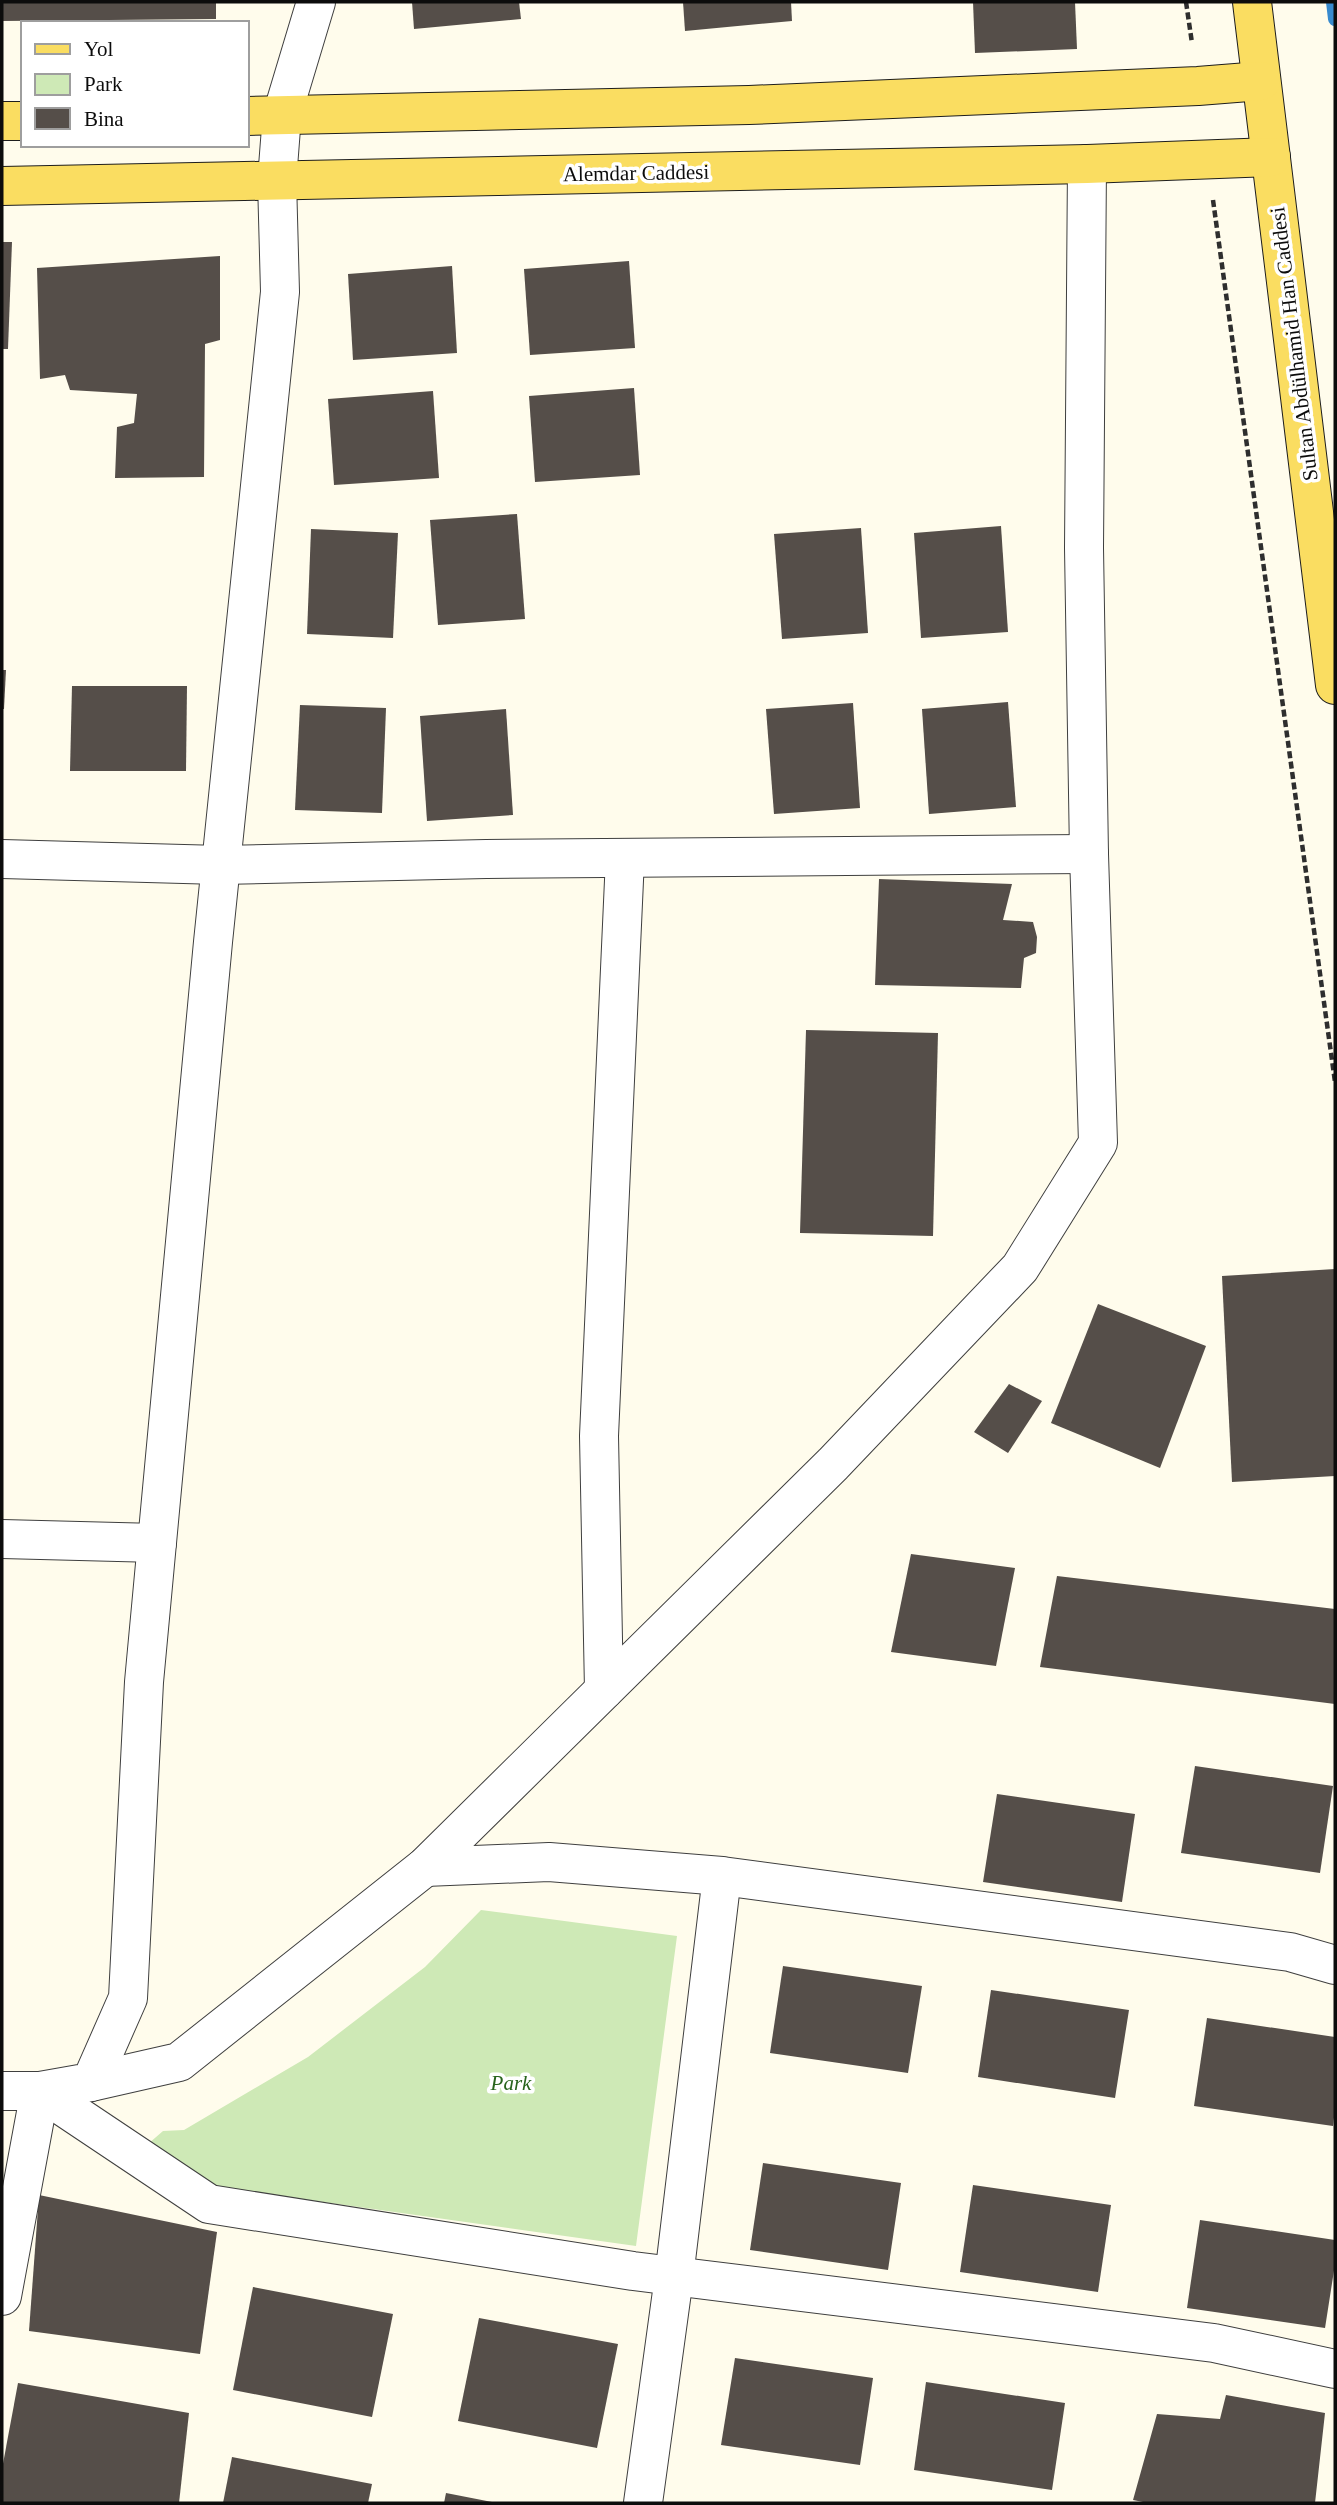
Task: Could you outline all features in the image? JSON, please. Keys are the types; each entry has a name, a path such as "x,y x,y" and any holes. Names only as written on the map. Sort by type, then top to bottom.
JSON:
{"main road":[{"name":"Sultan Abdülhamid Han Caddesi","path":"1252,2 1335,685"},
{"path":"264,115 749,105 1261,81"},
{"path":"2,121 21,121"},
{"name":"Alemdar Caddesi","path":"2,186 1087,164 1271,157"}],"street":[{"path":"91,2082 128,1998 144,1682 220,865 280,292 276,180 264,115 316,2"},
{"path":"2,2091 40,2091 180,2062 425,1867 833,1464 1020,1268 1098,1143 1089,854 1084,548 1087,164"},
{"path":"2,859 220,865 1089,854"},
{"path":"604,1690 599,1436 625,858"},
{"path":"2,1539 157,1543"},
{"path":"425,1867 550,1862 722,1876 1290,1952 1335,1965"},
{"path":"643,2503 674,2277 722,1876"},
{"path":"40,2091 209,2204 674,2277 1214,2343 1335,2369"},
{"path":"2,2296 40,2091"}],"path":[{"path":"1186,2 1198,86"},
{"path":"1208,160 1335,1082"}],"green space":[{"name":"Park","path":"481,1910 677,1936 636,2246 167,2180 148,2144 163,2131 184,2130 308,2057 425,1967"}],"building":[{"path":"2,2 216,2 216,19 2,21"},
{"path":"412,2 519,2 521,19 414,29"},
{"path":"683,2 791,2 792,21 685,31"},
{"path":"973,2 1075,2 1077,49 975,53"},
{"path":"2,242 12,242 8,349 2,349"},
{"path":"220,256 220,340 205,344 204,477 115,478 117,427 134,423 137,394 70,390 65,375 40,379 37,268"},
{"path":"629,261 635,348 530,355 524,269"},
{"path":"452,266 457,353 353,360 348,274"},
{"path":"634,388 640,475 535,482 529,396"},
{"path":"433,391 439,478 334,485 328,399"},
{"path":"517,514 525,619 438,625 430,520"},
{"path":"1001,526 1008,632 921,638 914,533"},
{"path":"861,528 868,633 782,639 774,534"},
{"path":"311,529 398,533 393,638 307,634"},
{"path":"2,670 6,670 4,709 2,709"},
{"path":"72,686 187,686 186,771 70,771"},
{"path":"1008,702 1016,807 929,814 922,709"},
{"path":"853,703 860,808 774,814 766,709"},
{"path":"300,705 386,708 382,813 295,810"},
{"path":"506,709 513,815 427,821 420,716"},
{"path":"879,879 1012,884 1003,920 1033,922 1037,937 1036,953 1024,958 1021,988 875,985"},
{"path":"806,1030 938,1033 933,1236 800,1233"},
{"path":"1335,1269 1335,1476 1232,1482 1222,1276"},
{"path":"1098,1304 1206,1346 1160,1468 1051,1423"},
{"path":"1009,1384 1042,1401 1008,1453 974,1432"},
{"path":"911,1554 1015,1568 996,1666 891,1652"},
{"path":"1057,1576 1335,1609 1335,1704 1040,1667"},
{"path":"1195,1766 1333,1786 1320,1873 1181,1853"},
{"path":"997,1794 1135,1814 1122,1902 983,1882"},
{"path":"783,1966 922,1986 908,2073 770,2053"},
{"path":"991,1990 1129,2010 1115,2098 978,2077"},
{"path":"1207,2018 1335,2037 1333,2126 1194,2106"},
{"path":"763,2163 901,2183 888,2270 750,2250"},
{"path":"973,2185 1111,2205 1098,2292 960,2272"},
{"path":"39,2195 217,2232 200,2354 29,2331"},
{"path":"1200,2220 1335,2240 1335,2264 1325,2328 1187,2308"},
{"path":"253,2287 393,2314 372,2417 233,2390"},
{"path":"479,2318 618,2344 597,2448 458,2421"},
{"path":"735,2358 873,2378 860,2465 721,2445"},
{"path":"926,2382 1065,2403 1052,2490 914,2470"},
{"path":"18,2383 189,2413 179,2503 2,2503 2,2469"},
{"path":"1226,2395 1325,2413 1315,2503 1148,2503 1133,2500 1157,2414 1220,2419"},
{"path":"232,2457 372,2484 368,2503 223,2503"},
{"path":"446,2493 492,2502 492,2503 444,2503"}],"waterway":[{"path":"1333,2 1335,19"}]}
